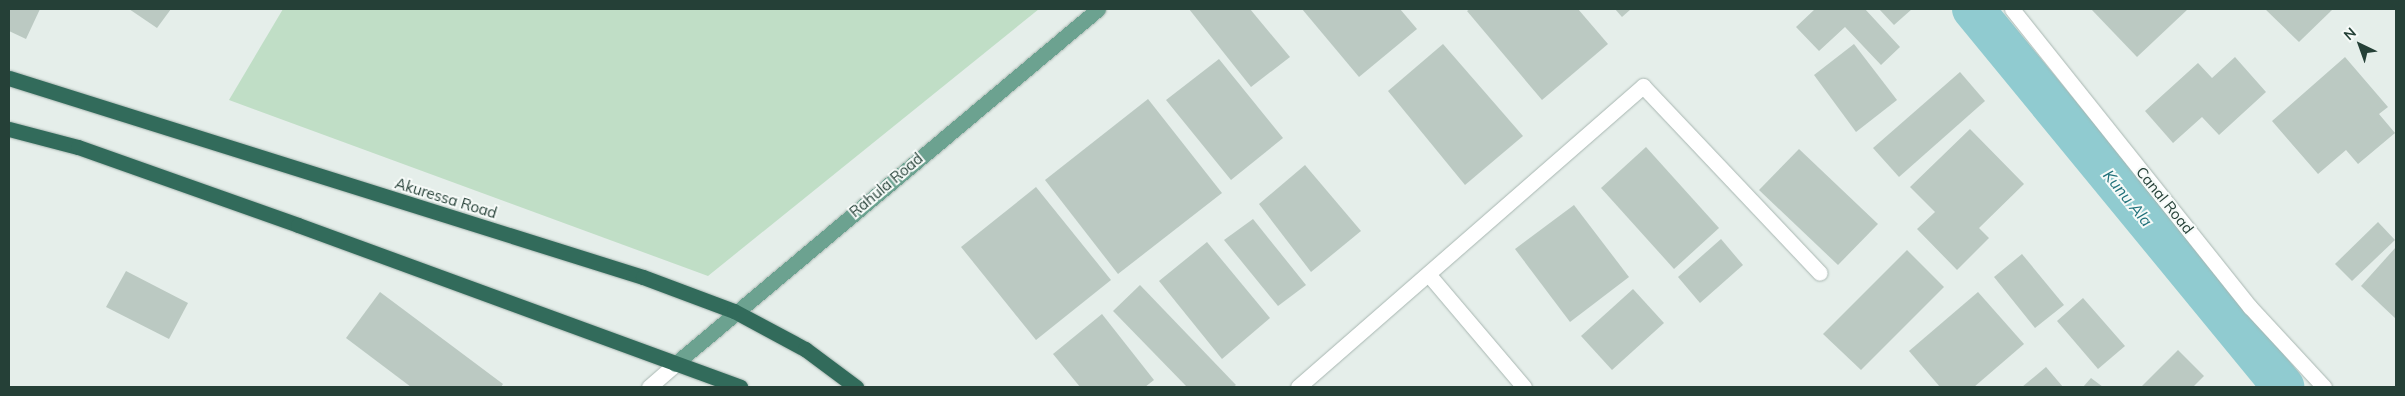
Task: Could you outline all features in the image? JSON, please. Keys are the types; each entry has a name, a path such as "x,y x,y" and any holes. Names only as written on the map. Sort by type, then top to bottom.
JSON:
{"highway":[{"name":"Akuressa Road","path":"9,78 643,277 734,311 805,349 856,387"},
{"path":"9,129 78,148 271,216 740,387"}],"main road":[{"name":"Rahula Road","path":"675,364 734,311 1098,9"}],"street":[{"name":"Canal Road","path":"2012,9 2250,307 2324,387"},
{"path":"1298,387 1429,275 1643,86 1820,273"},
{"path":"1429,275 1524,387"},
{"path":"649,387 675,364"}],"green space":[{"path":"283,9 1039,9 708,276 229,100"}],"building":[{"path":"9,9 40,9 26,39 9,31"},
{"path":"129,9 171,9 157,28"},
{"path":"1189,9 1250,9 1290,57 1251,87"},
{"path":"1302,9 1400,9 1417,29 1359,77"},
{"path":"1470,9 1578,9 1608,44 1542,100 1467,11"},
{"path":"1615,9 1631,9 1622,17"},
{"path":"1815,9 1865,9 1900,47 1881,65 1845,27 1819,51 1796,27"},
{"path":"1879,9 1912,9 1894,25"},
{"path":"2091,9 2188,9 2137,57"},
{"path":"2265,9 2333,9 2299,42"},
{"path":"1443,44 1523,136 1465,185 1388,91"},
{"path":"1854,44 1897,100 1856,132 1814,75"},
{"path":"2235,57 2266,92 2219,135 2202,117 2173,143 2145,111 2198,63 2212,78"},
{"path":"2345,57 2388,107 2379,114 2395,133 2358,164 2346,150 2318,174 2272,121"},
{"path":"1219,59 1283,138 1231,180 1166,100"},
{"path":"1960,72 1985,101 1899,177 1873,148"},
{"path":"1148,99 1222,193 1118,274 1045,180"},
{"path":"1970,129 2024,184 1979,228 1989,238 1957,270 1917,229 1935,212 1910,187"},
{"path":"1646,147 1719,228 1674,269 1601,188"},
{"path":"1799,149 1878,224 1838,265 1759,190"},
{"path":"1305,165 1361,231 1311,272 1259,204"},
{"path":"1036,187 1111,280 1036,340 961,247"},
{"path":"1574,205 1629,277 1570,322 1515,249"},
{"path":"1253,219 1306,285 1278,306 1224,240"},
{"path":"2378,222 2395,240 2352,281 2335,264"},
{"path":"1721,239 1743,265 1700,303 1678,277"},
{"path":"1207,242 1270,318 1222,359 1159,281"},
{"path":"2396,247 2396,319 2361,286"},
{"path":"1907,250 1944,287 1861,370 1823,334"},
{"path":"2022,254 2064,305 2035,328 1994,277"},
{"path":"126,271 188,303 169,339 106,307"},
{"path":"1140,285 1236,385 1233,387 1187,387 1113,311"},
{"path":"1633,289 1664,323 1612,370 1581,336"},
{"path":"380,292 503,384 501,387 411,387 346,338"},
{"path":"1978,292 2024,344 1974,387 1940,387 1909,351"},
{"path":"2083,298 2125,346 2098,369 2057,321"},
{"path":"1102,314 1154,380 1145,387 1080,387 1053,354"},
{"path":"2178,350 2204,376 2193,387 2141,387"},
{"path":"2046,367 2063,387 2022,387"},
{"path":"2091,378 2103,387 2083,387"}],"waterway":[{"name":"Kunu Ala","path":"1973,9 2284,387"}]}
